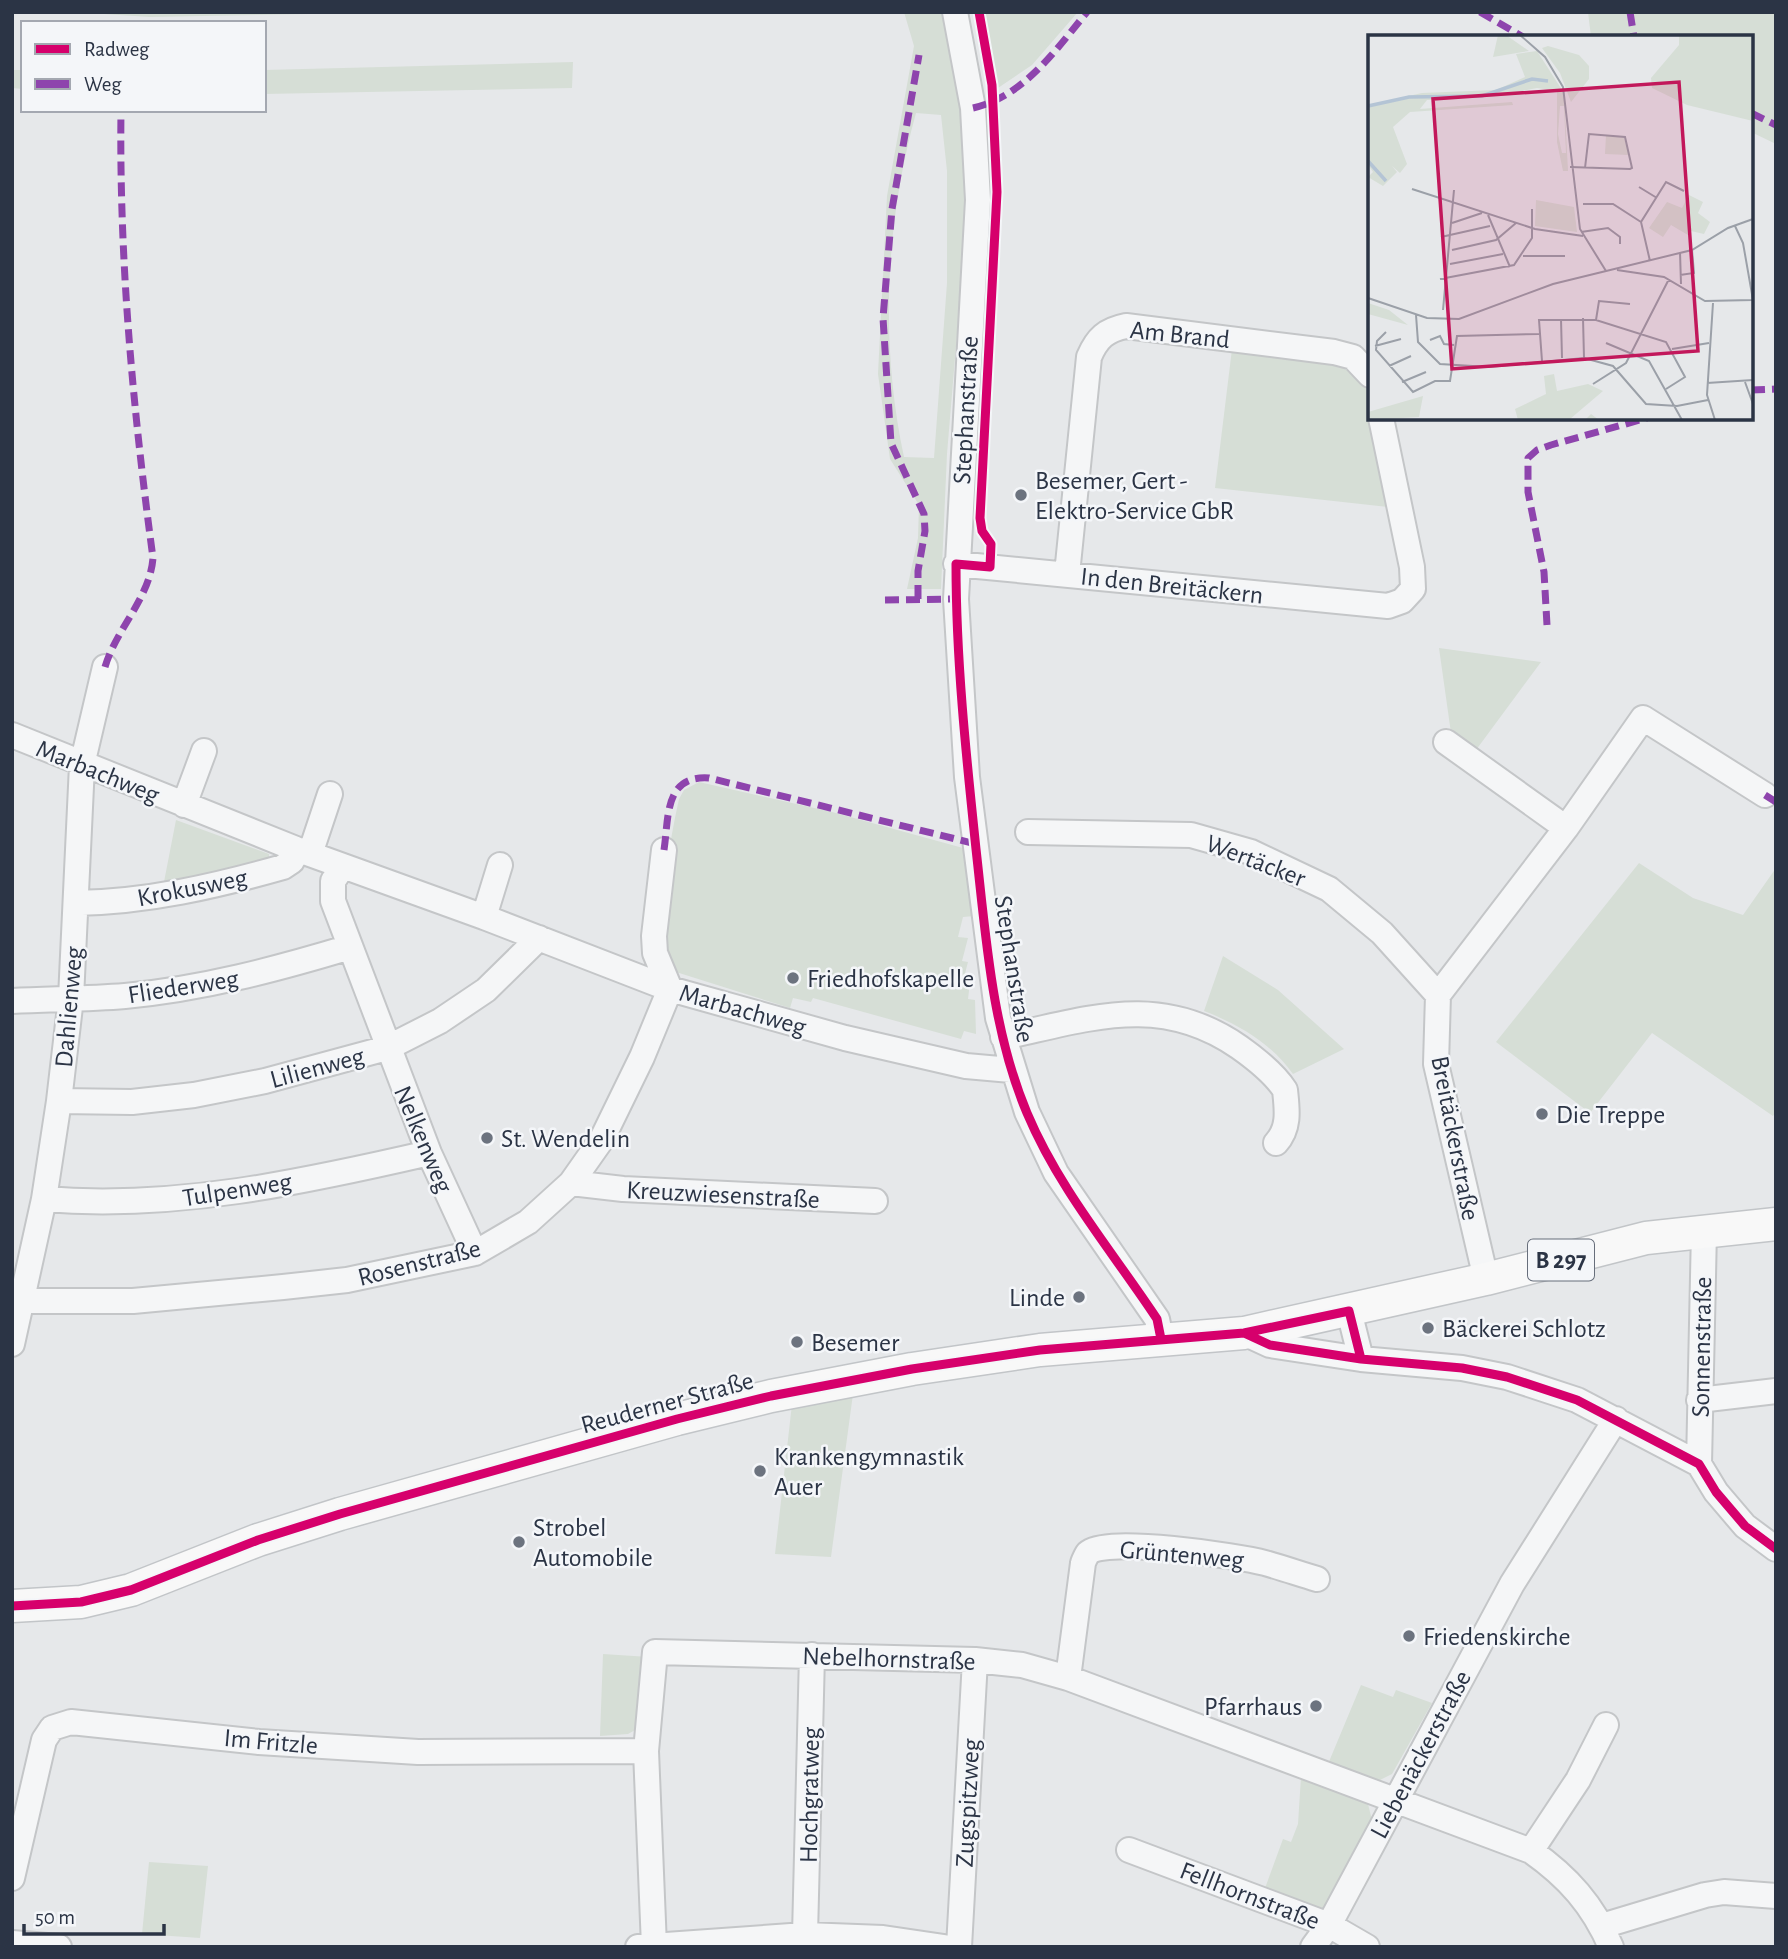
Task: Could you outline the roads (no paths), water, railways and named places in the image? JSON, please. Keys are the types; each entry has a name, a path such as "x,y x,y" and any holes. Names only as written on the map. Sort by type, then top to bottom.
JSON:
{"main road":[{"name":"Reuderner Straße","path":"12,1606 81,1602 131,1590 258,1540 340,1514 677,1419 771,1396 1029,1351 1244,1333 1486,1279 1646,1238 1776,1224"}],"street":[{"name":"Stephanstraße","path":"956,12 973,108 978,200 956,564 967,777 984,926 1003,1037 1027,1112 1056,1173 1157,1319 1161,1339"},
{"name":"Am Brand","path":"1067,574 1089,357 1095,344 1108,330 1126,326 1334,352 1353,358 1368,372"},
{"name":"In den Breitäckern","path":"956,564 1388,606 1402,601 1413,589 1412,567 1381,420"},
{"name":"Dahlienweg","path":"12,1344 17,1301 44,1199 59,1101 71,998 82,765 105,667"},
{"path":"1438,995 1566,828 1643,718 1765,795"},
{"name":"Marbachweg","path":"12,736 303,852 484,916 670,989 872,1044 965,1066 1012,1070"},
{"path":"1446,742 1566,828"},
{"name":"Marbachweg","path":"184,806 204,751"},
{"path":"303,852 330,794"},
{"name":"Wertäcker","path":"1028,832 1191,835 1251,852 1329,889 1382,933 1438,995"},
{"path":"664,850 654,936 655,953 670,989"},
{"name":"Krokusweg","path":"76,903 106,903 217,886 283,867 303,852"},
{"path":"484,916 500,865"},
{"name":"Nelkenweg","path":"343,866 333,881 332,891 350,947 429,1153 475,1253"},
{"name":"Lilienweg","path":"59,1101 132,1102 194,1095 265,1081 387,1048 440,1021 486,990 539,938"},
{"name":"Fliederweg","path":"12,1001 125,996 248,976 350,947"},
{"name":"Rosenstraße","path":"17,1301 133,1301 283,1287 347,1280 475,1253 528,1222 571,1183 602,1139 642,1057 670,989"},
{"name":"Breitäckerstraße","path":"1438,995 1436,1064 1486,1279"},
{"name":"Stephanstraße","path":"1003,1037 1131,1013 1164,1015 1198,1024 1257,1061 1285,1090 1286,1123 1283,1135 1276,1143"},
{"name":"Tulpenweg","path":"44,1199 161,1201 209,1196 429,1153"},
{"name":"Kreuzwiesenstraße","path":"571,1183 623,1189 875,1201"},
{"name":"Sonnenstraße","path":"1699,1464 1704,1230"},
{"path":"1349,1311 1361,1359"},
{"path":"1244,1333 1270,1345 1361,1359 1462,1368 1507,1377 1577,1400 1699,1464 1716,1492 1745,1526 1776,1549"},
{"path":"1699,1401 1776,1391"},
{"name":"Liebenäckerstraße","path":"1313,1947 1329,1925 1393,1801 1512,1584 1616,1419"},
{"name":"Grüntenweg","path":"1068,1678 1083,1563 1087,1553 1099,1548 1118,1546 1224,1555 1264,1563 1317,1580"},
{"name":"Nebelhornstraße","path":"646,1946 646,1751 655,1652 975,1660 1022,1665 1068,1678 1531,1851 1561,1871 1589,1904 1607,1936"},
{"name":"Hochgratweg","path":"805,1935 812,1655"},
{"name":"Zugspitzweg","path":"958,1947 975,1660"},
{"name":"Im Fritzle","path":"12,1878 21,1789 52,1728 71,1722 259,1742 418,1752 646,1751"},
{"path":"1531,1851 1578,1780 1606,1725"},
{"name":"Fellhornstraße","path":"1129,1850 1329,1925 1367,1947"},
{"path":"1607,1936 1705,1895 1724,1892 1776,1896"},
{"path":"646,1946 805,1935 883,1938 944,1947"},
{"path":"12,1943 59,1947"}],"place":[{"name":"Besemer, Gert - Elektro-Service GbR","path":"1021,495"},
{"name":"Friedhofskapelle","path":"793,978"},
{"name":"Die Treppe","path":"1542,1114"},
{"name":"St. Wendelin","path":"487,1138"},
{"name":"Linde","path":"1079,1297"},
{"name":"Bäckerei Schlotz","path":"1428,1328"},
{"name":"Besemer","path":"797,1342"},
{"name":"Krankengymnastik Auer","path":"760,1471"},
{"name":"Strobel Automobile","path":"519,1542"},
{"name":"Friedenskirche","path":"1409,1636"},
{"name":"Pfarrhaus","path":"1316,1706"}]}
